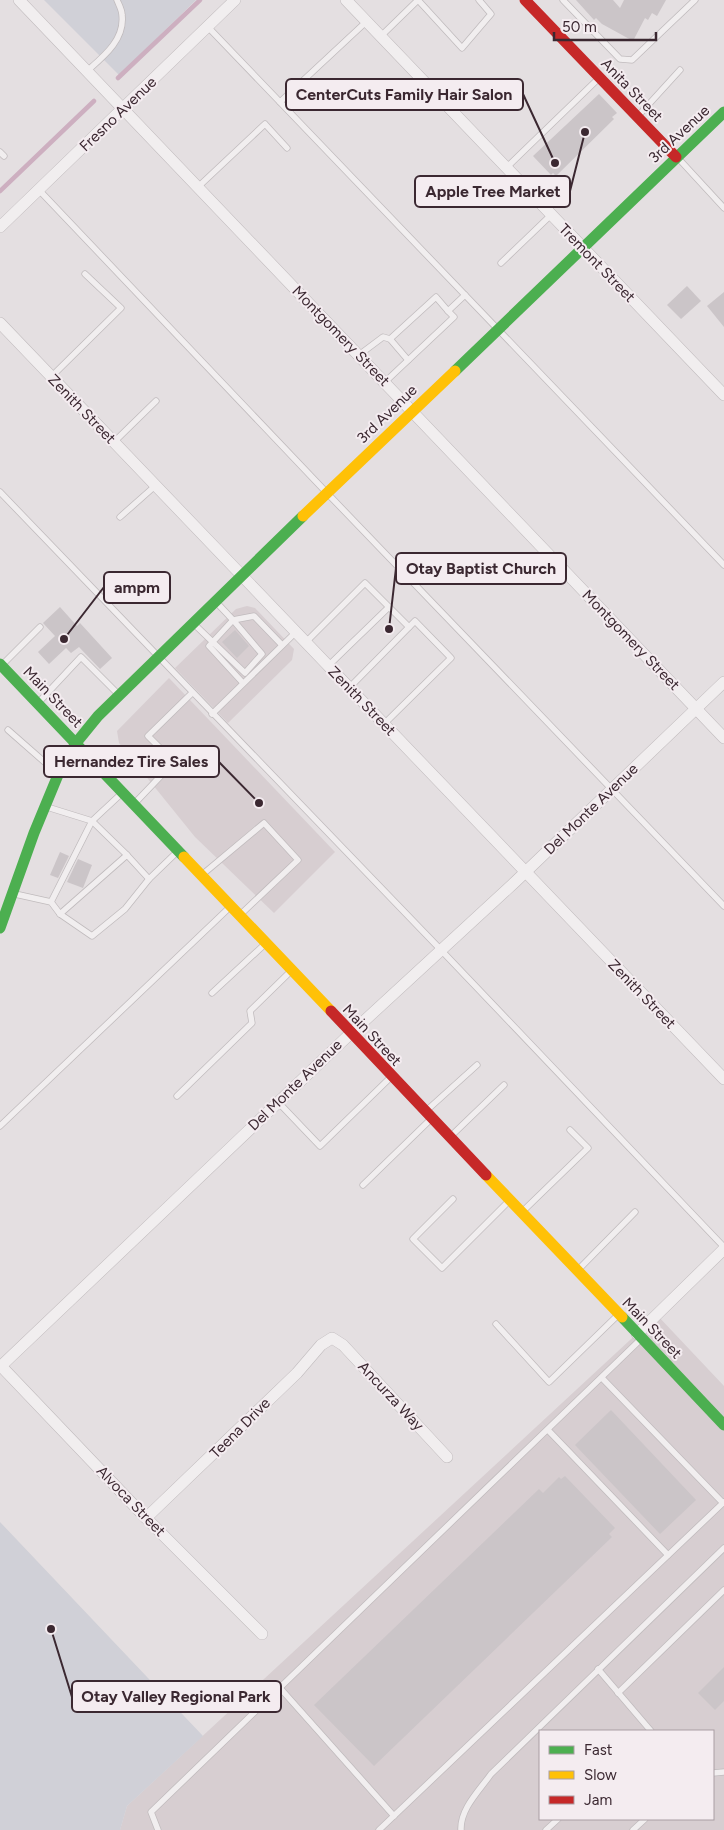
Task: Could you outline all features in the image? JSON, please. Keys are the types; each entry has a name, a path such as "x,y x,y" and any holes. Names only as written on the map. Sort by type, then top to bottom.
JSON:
{"main road":[{"name":"Anita Street","path":"525,0 676,157"},
{"name":"3rd Avenue","path":"0,928 58,775 76,743 98,716 192,622 724,112"},
{"name":"Main Street","path":"1,665 724,1425"}],"street":[{"name":"Montgomery Street","path":"19,0 413,410 724,738"},
{"name":"Fresno Avenue","path":"0,227 235,0"},
{"name":"Tremont Street","path":"346,0 724,395"},
{"name":"Zenith Street","path":"0,323 724,1079"},
{"name":"Del Monte Avenue","path":"0,1367 350,1034 526,872 724,682"},
{"path":"639,1337 724,1248"},
{"name":"Ancurza Way","path":"332,1338 343,1345 447,1457"},
{"name":"Teena Drive","path":"146,1518 297,1373 321,1345 332,1338"},
{"name":"Alvoca Street","path":"0,1367 146,1518 262,1634"}],"lane":[{"path":"87,71 111,50 121,32 122,16 117,0"},
{"path":"381,36 418,0 462,48 491,14 479,0"},
{"path":"563,0 620,59 632,60 695,0"},
{"path":"280,102 367,21"},
{"path":"207,26 724,565"},
{"path":"637,116 680,70"},
{"path":"506,168 599,78"},
{"path":"198,187 265,124 287,148"},
{"path":"676,157 724,208"},
{"path":"39,190 724,906"},
{"path":"501,263 551,215"},
{"path":"51,377 121,308 84,274"},
{"path":"448,311 465,295"},
{"path":"385,382 454,317 436,297 390,340"},
{"path":"359,355 383,337 390,340 408,360"},
{"path":"114,442 156,401"},
{"path":"120,518 155,486"},
{"path":"0,492 441,950 724,1248"},
{"path":"306,642 365,583 409,627"},
{"path":"192,622 245,673 262,654 215,601"},
{"path":"328,666 389,607"},
{"path":"243,683 209,646 233,620 254,616 282,645"},
{"path":"349,688 415,621 451,658 384,724"},
{"path":"1,665 40,627"},
{"path":"212,714 296,632"},
{"path":"38,703 81,657 119,694"},
{"path":"134,804 174,762 148,736 192,693"},
{"path":"8,730 58,775"},
{"path":"51,902 92,821 123,792"},
{"path":"45,806 92,821 149,878"},
{"path":"202,876 264,823 298,860 239,916"},
{"path":"12,894 51,902 60,914 92,936 125,909 149,878 178,851"},
{"path":"60,914 127,855"},
{"path":"0,1126 230,906"},
{"path":"212,993 265,944"},
{"path":"177,1096 252,1023 250,1011 291,971"},
{"path":"363,1185 477,1065"},
{"path":"278,1102 320,1146 391,1077"},
{"path":"449,1138 504,1085"},
{"path":"521,1213 588,1148 570,1130"},
{"path":"453,1199 413,1239 442,1268 509,1201"},
{"path":"577,1271 635,1212"},
{"path":"496,1324 549,1382 618,1315"},
{"path":"158,1830 151,1812 602,1378 639,1337"},
{"path":"379,1830 723,1503 602,1378"},
{"path":"548,1430 668,1555"},
{"path":"461,1830 461,1821 466,1809 491,1774 724,1548"},
{"path":"618,1693 724,1590"},
{"path":"598,1669 650,1730"},
{"path":"280,1688 394,1816"},
{"path":"546,1830 557,1820"},
{"path":"633,1830 644,1820"}],"shaded area":[{"path":"44,0 196,0 119,75"},
{"path":"247,606 255,608 294,649 292,660 228,723 175,668 236,609"},
{"path":"169,678 335,852 274,913 195,837 119,743 117,731"},
{"path":"657,1315 724,1386 724,1830 120,1830 127,1806"},
{"path":"0,1522 203,1736 127,1806 120,1830 0,1830"}],"building":[{"path":"576,0 613,0 620,8 624,0 666,0 657,16 652,13 648,20 645,18 633,41 602,24 596,18 594,20"},
{"path":"599,94 617,113 612,117 614,119 556,176 553,173 551,175 533,156"},
{"path":"687,286 701,301 681,319 667,305"},
{"path":"724,292 724,327 707,306"},
{"path":"60,607 77,626 80,623 112,658 100,669 79,647 71,653 66,648 49,664 38,652 55,636 43,623"},
{"path":"235,630 249,646 237,658 222,642"},
{"path":"60,852 69,856 58,878 50,875"},
{"path":"78,859 92,865 83,888 67,882"},
{"path":"611,1410 696,1500 660,1534 575,1445"},
{"path":"565,1476 615,1528 609,1534 612,1537 374,1766 314,1705 539,1489 543,1493 559,1477 561,1479"},
{"path":"724,1667 724,1701 715,1710 698,1693"}],"waterway":[{"path":"118,78 200,0"},
{"path":"0,191 94,101"}],"traffic: fast":[{"path":"455,371 724,112"},
{"path":"0,928 34,833 58,775 76,743 98,716 303,516"},
{"path":"0,664 184,857"},
{"path":"622,1317 724,1425"}],"traffic: slow":[{"path":"303,516 455,371"},
{"path":"184,857 331,1011"},
{"path":"486,1175 622,1317"}],"traffic: jam":[{"path":"525,0 676,157"},
{"path":"331,1011 486,1175"}],"place":[{"name":"Apple Tree Market","path":"585,132"},
{"name":"CenterCuts Family Hair Salon","path":"555,163"},
{"name":"Otay Baptist Church","path":"389,629"},
{"name":"ampm","path":"64,639"},
{"name":"Hernandez Tire Sales","path":"259,803"},
{"name":"Otay Valley Regional Park","path":"51,1629"}]}
